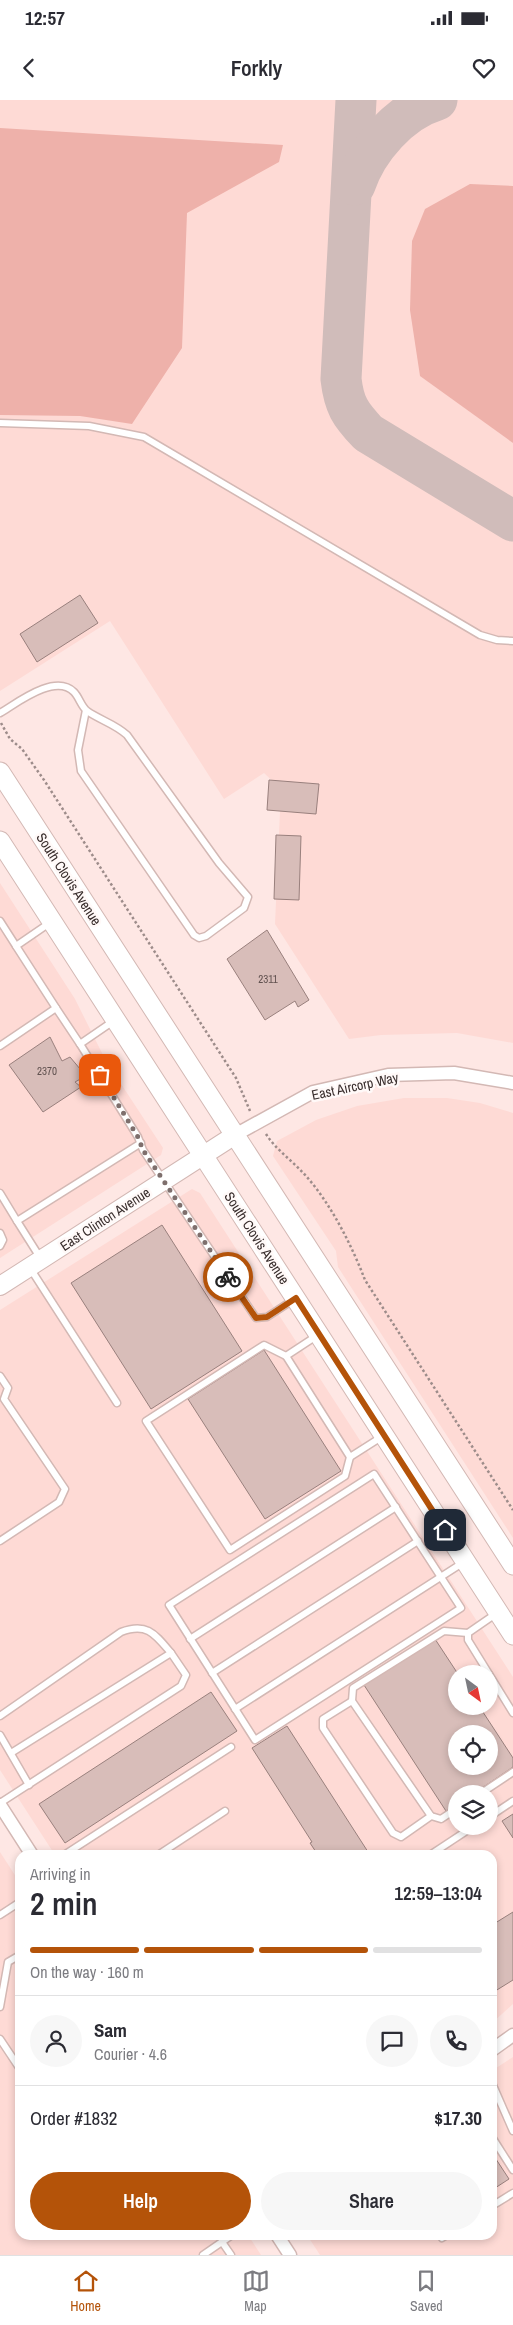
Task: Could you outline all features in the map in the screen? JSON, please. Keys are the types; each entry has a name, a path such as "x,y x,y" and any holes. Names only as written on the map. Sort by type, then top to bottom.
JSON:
{"main road":[{"name":"South Clovis Avenue","path":"0,772 513,1565"},
{"name":"South Clovis Avenue","path":"0,841 8,859 52,921 513,1635"}],"street":[{"name":"East Aircorp Way","path":"235,1135 313,1092 388,1075 454,1073 513,1083"},
{"name":"East Clinton Avenue","path":"0,1286 235,1135"},
{"path":"2,1810 29,1850"},
{"path":"497,2046 513,2035"},
{"path":"282,2240 290,2255"}],"lane":[{"path":"0,423 89,426 144,437 480,635 496,640 513,641"},
{"path":"0,713 40,689 66,687 74,692 86,710 128,735 219,863 248,897 244,908 206,936 199,938 194,935 81,771 78,750 86,710"},
{"path":"0,921 80,1044 163,1182 256,1318 267,1317 296,1298"},
{"path":"16,946 52,921"},
{"path":"0,1046 56,1008"},
{"path":"80,1044 116,1020"},
{"path":"17,1221 141,1143"},
{"path":"0,1193 17,1221 36,1263 117,1402"},
{"path":"0,1233 3,1240 0,1246"},
{"path":"286,1356 319,1335"},
{"path":"350,1457 286,1356 264,1345 146,1421 230,1550 345,1476 350,1457 384,1436"},
{"path":"0,1376 8,1388 4,1399 65,1489 59,1502 0,1541"},
{"path":"374,1474 396,1507 461,1608 255,1740 169,1605 374,1474"},
{"path":"190,1639 396,1507"},
{"path":"212,1673 418,1541"},
{"path":"235,1709 466,1561"},
{"path":"448,1814 441,1819 431,1816 352,1700 353,1688 434,1636 450,1630 468,1633 498,1612"},
{"path":"0,1716 121,1632 131,1628 140,1628 151,1632 171,1653 186,1675 181,1686 28,1785 2,1810"},
{"path":"468,1633 468,1640 483,1665"},
{"path":"11,1753 171,1653"},
{"path":"498,1689 513,1713"},
{"path":"352,1700 323,1720 323,1728 393,1833 396,1837 401,1837 431,1816"},
{"path":"0,1735 28,1785"},
{"path":"72,1850 231,1748"},
{"path":"494,1785 513,1772"},
{"path":"498,1811 513,1801"},
{"path":"166,1850 225,1811"},
{"path":"438,1850 460,1835"},
{"path":"0,1915 15,1906"},
{"path":"0,2007 8,1962 15,1958"},
{"path":"0,2039 15,2062"},
{"path":"497,2094 513,2131"},
{"path":"497,2146 513,2170"},
{"path":"497,2203 513,2193"},
{"path":"203,2255 225,2240"},
{"path":"222,2242 231,2255"}],"shaded area":[{"path":"0,100 513,100 513,1043 457,1033 381,1035 349,1039 275,924 281,789 264,773 224,799 110,621 0,691"},
{"path":"0,128 283,145 279,162 187,213 182,348 132,424 80,416 0,415"},
{"path":"470,184 513,186 513,443 420,376 410,310 412,241 425,209"},
{"path":"0,883 75,999 106,1061 163,1148 161,1155 0,1258"},
{"path":"404,1098 447,1098 480,1103 513,1113 513,1538 338,1267 336,1251 273,1156 277,1141 316,1120 357,1106"},
{"path":"192,1189 200,1193 513,1677 513,2004 497,2018 497,1850 52,1850 0,1770 0,1310"},
{"path":"0,1852 15,1875 15,2240 251,2240 261,2255 0,2255"},
{"path":"513,2057 513,2255 320,2255 310,2240 497,2240 497,2067"}],"building":[{"path":"80,595 98,623 37,662 20,634"},
{"path":"269,780 319,784 316,814 267,810"},
{"path":"276,835 301,836 299,900 274,899"},
{"path":"267,930 309,1000 298,1007 295,1001 265,1020 227,959"},
{"path":"50,1037 62,1061 70,1057 86,1076 75,1082 81,1087 43,1112 9,1065"},
{"path":"162,1225 242,1351 151,1409 71,1283"},
{"path":"264,1350 341,1471 265,1519 188,1399"},
{"path":"435,1639 452,1665 448,1665 448,1715 485,1715 491,1725 448,1725 448,1775 498,1775 498,1735 513,1758 513,1767 486,1785 448,1785 448,1810 446,1811 364,1685"},
{"path":"211,1692 237,1731 65,1843 39,1804"},
{"path":"287,1726 367,1850 315,1850 310,1843 312,1842 252,1748"},
{"path":"513,1814 513,1838 502,1821"},
{"path":"513,1912 513,1980 497,1990 497,1922"},
{"path":"497,2161 509,2179 497,2187"}],"taxiway":[{"path":"356,100 341,379 346,403 352,414 368,433 513,521"},
{"path":"355,185 360,171 376,145 387,133 410,113 423,105 437,100"}],"way so far":[{"path":"100,1075 163,1182 228,1277"}],"route":[{"path":"228,1277 256,1318 262,1319 267,1317 296,1298 445,1530"}]}
